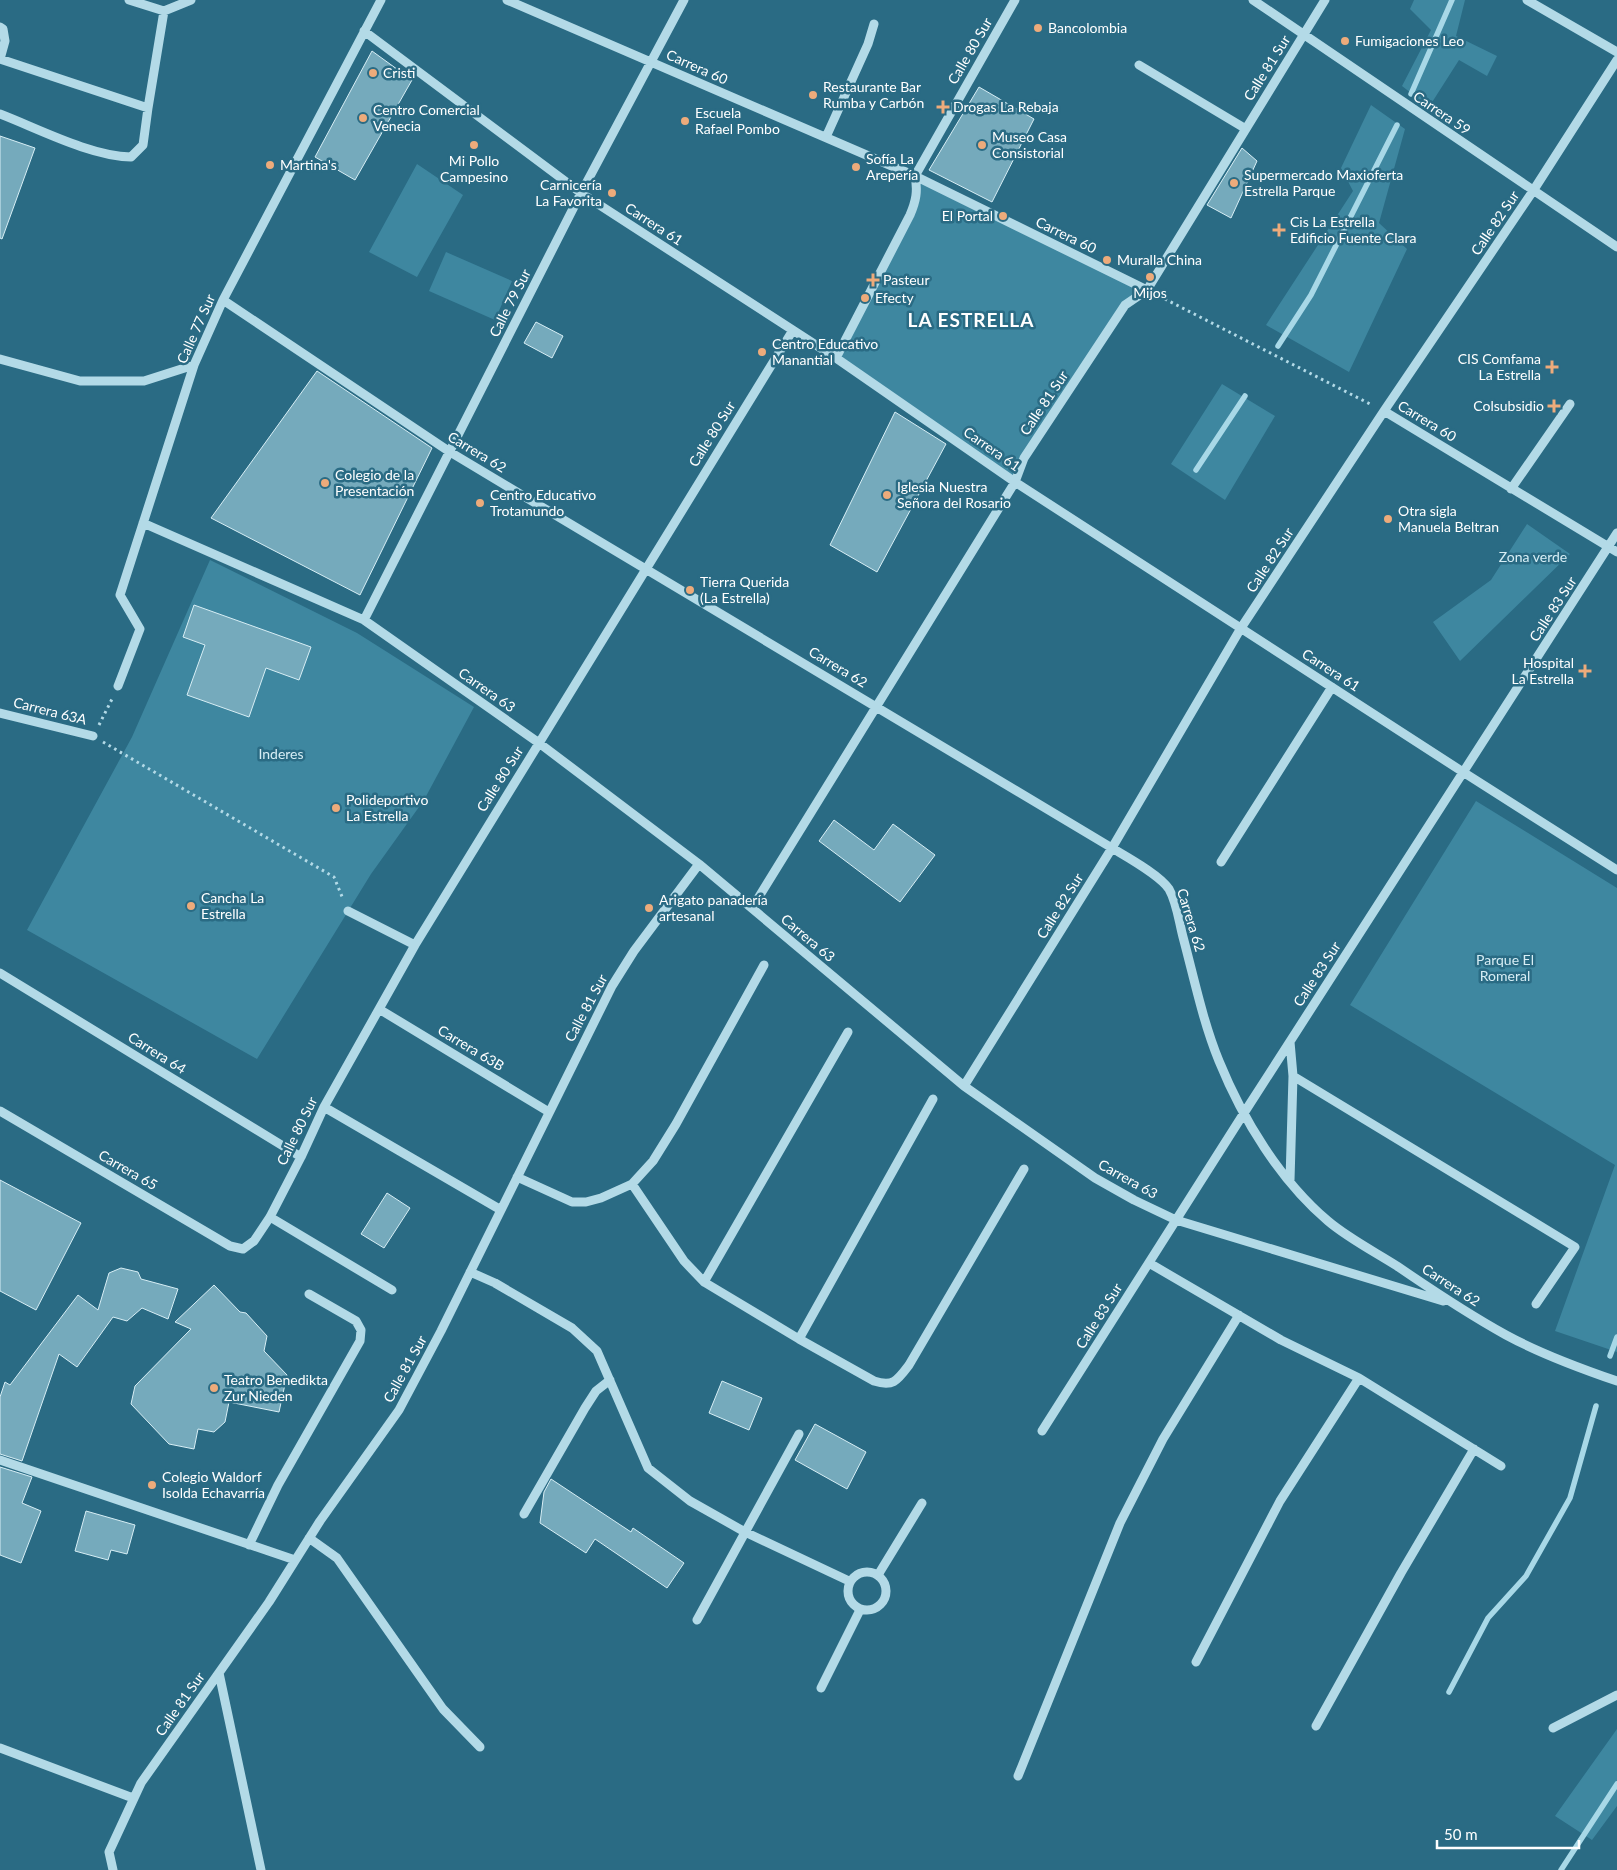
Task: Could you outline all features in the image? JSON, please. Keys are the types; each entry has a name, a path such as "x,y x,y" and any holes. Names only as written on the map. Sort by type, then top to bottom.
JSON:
{"street":[{"path":"129,0 164,11 191,0"},
{"name":"Calle 77 Sur","path":"118,686 140,629 120,595 194,365 223,300 381,0"},
{"name":"Carrera 60","path":"507,0 915,176 1147,290"},
{"name":"Calle 79 Sur","path":"364,620 581,194 684,0"},
{"name":"Calle 80 Sur","path":"915,176 1015,0"},
{"name":"Carrera 59","path":"1253,0 1533,192 1617,247"},
{"name":"Calle 81 Sur","path":"752,908 1015,482 1024,458 1125,305 1147,290 1326,0"},
{"path":"1527,0 1617,52"},
{"path":"0,114 86,148 115,157 131,157 143,144 164,11"},
{"path":"826,138 868,44 874,24"},
{"path":"0,27 3,29 5,40 0,59 148,108"},
{"name":"Carrera 61","path":"364,31 581,194 836,358 1015,482 1617,870"},
{"name":"Calle 82 Sur","path":"964,1086 1112,848 1241,628 1384,411 1533,192 1617,60"},
{"path":"1138,65 1246,129"},
{"path":"836,358 910,215 916,201 918,188 915,176"},
{"name":"Carrera 62","path":"223,300 450,452 876,706 1112,848 1160,879 1168,889 1175,905 1200,1001 1219,1060 1244,1113 1263,1145 1290,1180 1329,1222 1454,1304 1539,1352 1617,1382"},
{"name":"Calle 80 Sur","path":"243,1248 254,1241 270,1217 324,1107 415,944 793,330"},
{"path":"0,359 80,381 144,381 194,365"},
{"path":"1511,489 1570,404"},
{"name":"Carrera 60","path":"1384,411 1617,552"},
{"name":"Carrera 63","path":"143,523 364,620 539,743 699,864 964,1086 1096,1178 1134,1200 1176,1220 1454,1304"},
{"name":"Calle 83 Sur","path":"1042,1431 1617,533"},
{"path":"1221,862 1332,687"},
{"name":"Carrera 63A","path":"0,713 93,736"},
{"name":"Calle 81 Sur","path":"113,1870 109,1852 141,1783 269,1602 309,1538 399,1410 501,1210 598,1012 634,951 699,864"},
{"path":"348,911 415,944"},
{"path":"517,1177 572,1202 586,1202 601,1198 632,1184 653,1161 676,1124 764,965"},
{"name":"Carrera 64","path":"0,973 300,1157"},
{"name":"Carrera 63B","path":"379,1009 549,1112"},
{"path":"704,1282 848,1032"},
{"path":"1290,1041 1292,1076 1290,1180"},
{"path":"1292,1076 1575,1247 1536,1304"},
{"path":"799,1339 933,1099"},
{"path":"324,1107 501,1210"},
{"name":"Carrera 65","path":"0,1111 230,1246 243,1248"},
{"path":"632,1184 684,1261 704,1282 799,1339 874,1381 885,1384 892,1383 900,1378 1024,1169"},
{"path":"270,1217 392,1290"},
{"path":"1149,1263 1281,1340 1359,1378 1501,1466"},
{"path":"470,1272 495,1283 572,1328 598,1350 648,1468 690,1501 745,1532 849,1582"},
{"path":"249,1545 278,1485 360,1341 361,1330 356,1321 309,1294"},
{"path":"1018,1776 1120,1523 1163,1439 1239,1315"},
{"path":"1196,1662 1280,1501 1359,1378"},
{"path":"524,1514 585,1408 596,1391 610,1380"},
{"path":"697,1620 799,1434"},
{"path":"1316,1726 1401,1573 1474,1449"},
{"path":"0,1460 296,1560"},
{"path":"878,1575 922,1503"},
{"path":"309,1538 337,1558 443,1709 480,1747"},
{"path":"862,1572 871,1572 878,1575 886,1587 884,1600 880,1606 874,1609 860,1610 848,1598 849,1582 855,1575 862,1572"},
{"path":"821,1688 860,1610"},
{"path":"219,1672 261,1870"},
{"path":"1553,1728 1617,1695"},
{"path":"0,1748 133,1798"}],"path":[{"name":"Carrera 60","path":"1147,290 1384,411"},
{"path":"118,686 93,736 334,877 348,911"}],"green space":[{"path":"1414,0 1465,0 1456,36 1497,56 1487,76 1459,60 1429,107 1402,86 1431,30 1410,9"},
{"path":"1371,105 1405,129 1379,223 1407,249 1349,372 1266,325 1353,191 1341,168"},
{"path":"417,164 463,195 417,277 369,252"},
{"path":"915,176 1147,290 1125,305 1024,458 1015,482 836,358 910,215"},
{"path":"446,252 512,281 495,320 429,291"},
{"path":"1222,384 1275,416 1225,500 1171,464"},
{"name":"Zona verde","path":"1527,524 1570,554 1460,661 1433,622 1491,580"},
{"name":"Inderes","path":"210,560 357,633 474,707 424,800 371,874 257,1059 27,930 132,737"},
{"name":"Parque El Romeral","path":"1476,801 1617,888 1617,1352 1555,1331 1615,1165 1350,1005"},
{"path":"1617,1729 1617,1806 1592,1840 1555,1816"}],"building":[{"name":"Centro Comercial Venecia","path":"372,51 412,80 355,180 315,157"},
{"name":"Museo Casa Consistorial","path":"979,87 1034,119 992,202 929,170"},
{"path":"0,136 35,148 2,239 0,238"},
{"name":"Supermercado Maxioferta Estrella Parque","path":"1242,148 1257,161 1231,218 1207,205"},
{"path":"536,322 563,336 552,358 524,343"},
{"name":"Colegio de la Presentación","path":"317,371 432,448 360,595 211,518"},
{"name":"Iglesia Nuestra Señora del Rosario","path":"895,412 946,444 877,572 830,545"},
{"path":"194,605 311,647 299,680 266,668 249,717 187,695 205,645 183,637"},
{"path":"834,820 874,850 893,824 935,855 900,902 819,841"},
{"path":"0,1180 81,1223 36,1310 0,1291"},
{"path":"387,1193 410,1208 384,1248 361,1234"},
{"path":"121,1268 138,1272 141,1279 178,1289 168,1319 142,1308 127,1321 113,1317 77,1367 59,1354 22,1461 0,1454 0,1397 5,1382 10,1385 78,1295 98,1310 109,1273"},
{"path":"214,1285 240,1312 246,1313 267,1336 264,1351 287,1375 279,1412 229,1402 225,1422 214,1432 198,1429 194,1449 169,1444 131,1404 135,1386 191,1329 175,1322"},
{"path":"722,1381 762,1398 749,1430 709,1413"},
{"path":"815,1424 866,1452 847,1489 795,1460"},
{"path":"0,1467 32,1477 22,1503 41,1511 21,1563 0,1555"},
{"path":"551,1479 631,1532 633,1528 684,1563 667,1588 595,1539 586,1553 540,1523 544,1492"},
{"path":"86,1511 135,1525 127,1554 111,1550 108,1560 75,1551"}],"waterway":[{"path":"1411,94 1452,0"},
{"path":"1278,346 1311,295 1397,125"},
{"path":"1196,470 1245,396"},
{"path":"1610,1356 1617,1337"},
{"path":"1449,1692 1488,1618 1526,1576 1570,1498 1596,1406"},
{"path":"1561,1870 1617,1784"}],"place":[{"name":"Bancolombia","path":"1038,28"},
{"name":"Fumigaciones Leo","path":"1345,41"},
{"name":"Cristi","path":"373,73"},
{"name":"Restaurante Bar Rumba y Carbón","path":"813,95"},
{"name":"Drogas La Rebaja","path":"943,107"},
{"name":"Centro Comercial Venecia","path":"363,118"},
{"name":"Escuela Rafael Pombo","path":"685,121"},
{"name":"Mi Pollo Campesino","path":"474,145"},
{"name":"Museo Casa Consistorial","path":"982,145"},
{"name":"Martina's","path":"270,165"},
{"name":"Sofía La Arepería","path":"856,167"},
{"name":"Supermercado Maxioferta Estrella Parque","path":"1234,183"},
{"name":"Carnicería La Favorita","path":"612,193"},
{"name":"El Portal","path":"1003,216"},
{"name":"Cis La Estrella Edificio Fuente Clara","path":"1279,230"},
{"name":"Muralla China","path":"1107,260"},
{"name":"Mijos","path":"1150,277"},
{"name":"Pasteur","path":"873,280"},
{"name":"Efecty","path":"865,298"},
{"name":"Centro Educativo Manantial","path":"762,352"},
{"name":"CIS Comfama La Estrella","path":"1552,367"},
{"name":"Colsubsidio","path":"1554,406"},
{"name":"Colegio de la Presentación","path":"325,483"},
{"name":"Iglesia Nuestra Señora del Rosario","path":"887,495"},
{"name":"Centro Educativo Trotamundo","path":"480,503"},
{"name":"Otra sigla Manuela Beltran","path":"1388,519"},
{"name":"Tierra Querida (La Estrella)","path":"690,590"},
{"name":"Hospital La Estrella","path":"1585,671"},
{"name":"Polideportivo La Estrella","path":"336,808"},
{"name":"Cancha La Estrella","path":"191,906"},
{"name":"Arigato panadería artesanal","path":"649,908"},
{"name":"Teatro Benedikta Zur Nieden","path":"214,1388"},
{"name":"Colegio Waldorf Isolda Echavarría","path":"152,1485"}],"district":[{"name":"LA ESTRELLA","path":"971,320"}]}
